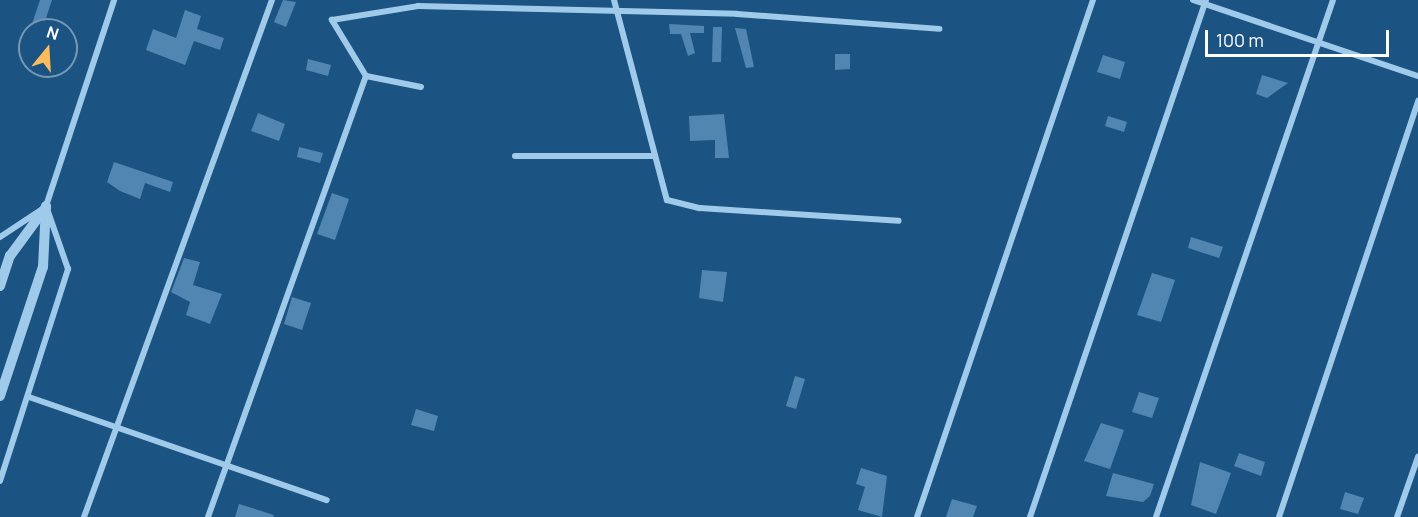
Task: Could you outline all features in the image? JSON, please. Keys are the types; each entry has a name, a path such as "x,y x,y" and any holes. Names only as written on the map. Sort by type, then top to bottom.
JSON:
{"street":[{"path":"0,396 43,267 46,206 114,0"},
{"path":"84,517 114,428 272,0"},
{"path":"615,0 667,200 679,206 899,221"},
{"path":"917,517 1093,0"},
{"path":"1193,0 1206,2 1418,76"},
{"path":"1156,517 1334,0"},
{"path":"1030,517 1206,2"},
{"path":"421,87 366,76 332,20 338,15 418,6 618,13 737,14 939,29"},
{"path":"208,517 366,76"},
{"path":"1279,517 1418,101"},
{"path":"515,156 655,156"},
{"path":"0,237 46,206"},
{"path":"0,286 10,256 46,206"},
{"path":"0,481 29,397 68,269 46,206"},
{"path":"29,397 225,467 327,500"},
{"path":"1397,517 1418,457"}],"building":[{"path":"40,0 52,0 46,18 34,18"},
{"path":"283,0 296,2 286,27 274,22"},
{"path":"185,10 201,16 197,29 224,38 220,50 194,41 185,65 146,50 153,29 176,38"},
{"path":"669,24 704,26 704,33 690,33 695,53 688,56 681,34 670,34"},
{"path":"713,27 722,27 721,62 712,62"},
{"path":"735,28 746,29 754,67 746,68"},
{"path":"835,54 850,54 850,69 835,70"},
{"path":"1103,55 1125,62 1120,79 1097,72"},
{"path":"308,59 331,65 328,76 306,70"},
{"path":"1262,75 1288,83 1267,98 1256,94"},
{"path":"258,113 285,124 279,141 251,131"},
{"path":"724,114 729,158 715,158 715,140 690,141 689,116"},
{"path":"1108,116 1127,122 1124,132 1105,126"},
{"path":"299,147 323,153 320,163 297,157"},
{"path":"114,162 173,182 170,192 145,183 140,199 120,191 107,182"},
{"path":"332,193 349,199 335,240 317,234"},
{"path":"1191,237 1223,247 1219,258 1188,248"},
{"path":"184,258 200,262 193,285 222,294 210,324 186,315 190,302 171,292"},
{"path":"702,270 727,272 723,302 699,298"},
{"path":"1152,273 1175,280 1161,322 1137,315"},
{"path":"292,297 311,303 302,330 284,324"},
{"path":"795,376 805,379 796,409 786,406"},
{"path":"1139,392 1159,398 1152,418 1132,412"},
{"path":"416,409 438,416 434,431 411,425"},
{"path":"1101,423 1124,430 1110,469 1084,461"},
{"path":"1239,453 1265,462 1261,476 1234,466"},
{"path":"1200,462 1231,473 1216,514 1191,505"},
{"path":"861,468 887,476 882,517 858,510 865,487 856,484"},
{"path":"1113,473 1154,484 1150,496 1143,502 1106,496"},
{"path":"1345,492 1364,498 1358,514 1340,509"},
{"path":"952,499 977,506 973,517 946,517"},
{"path":"239,504 274,515 273,517 235,517"}]}
